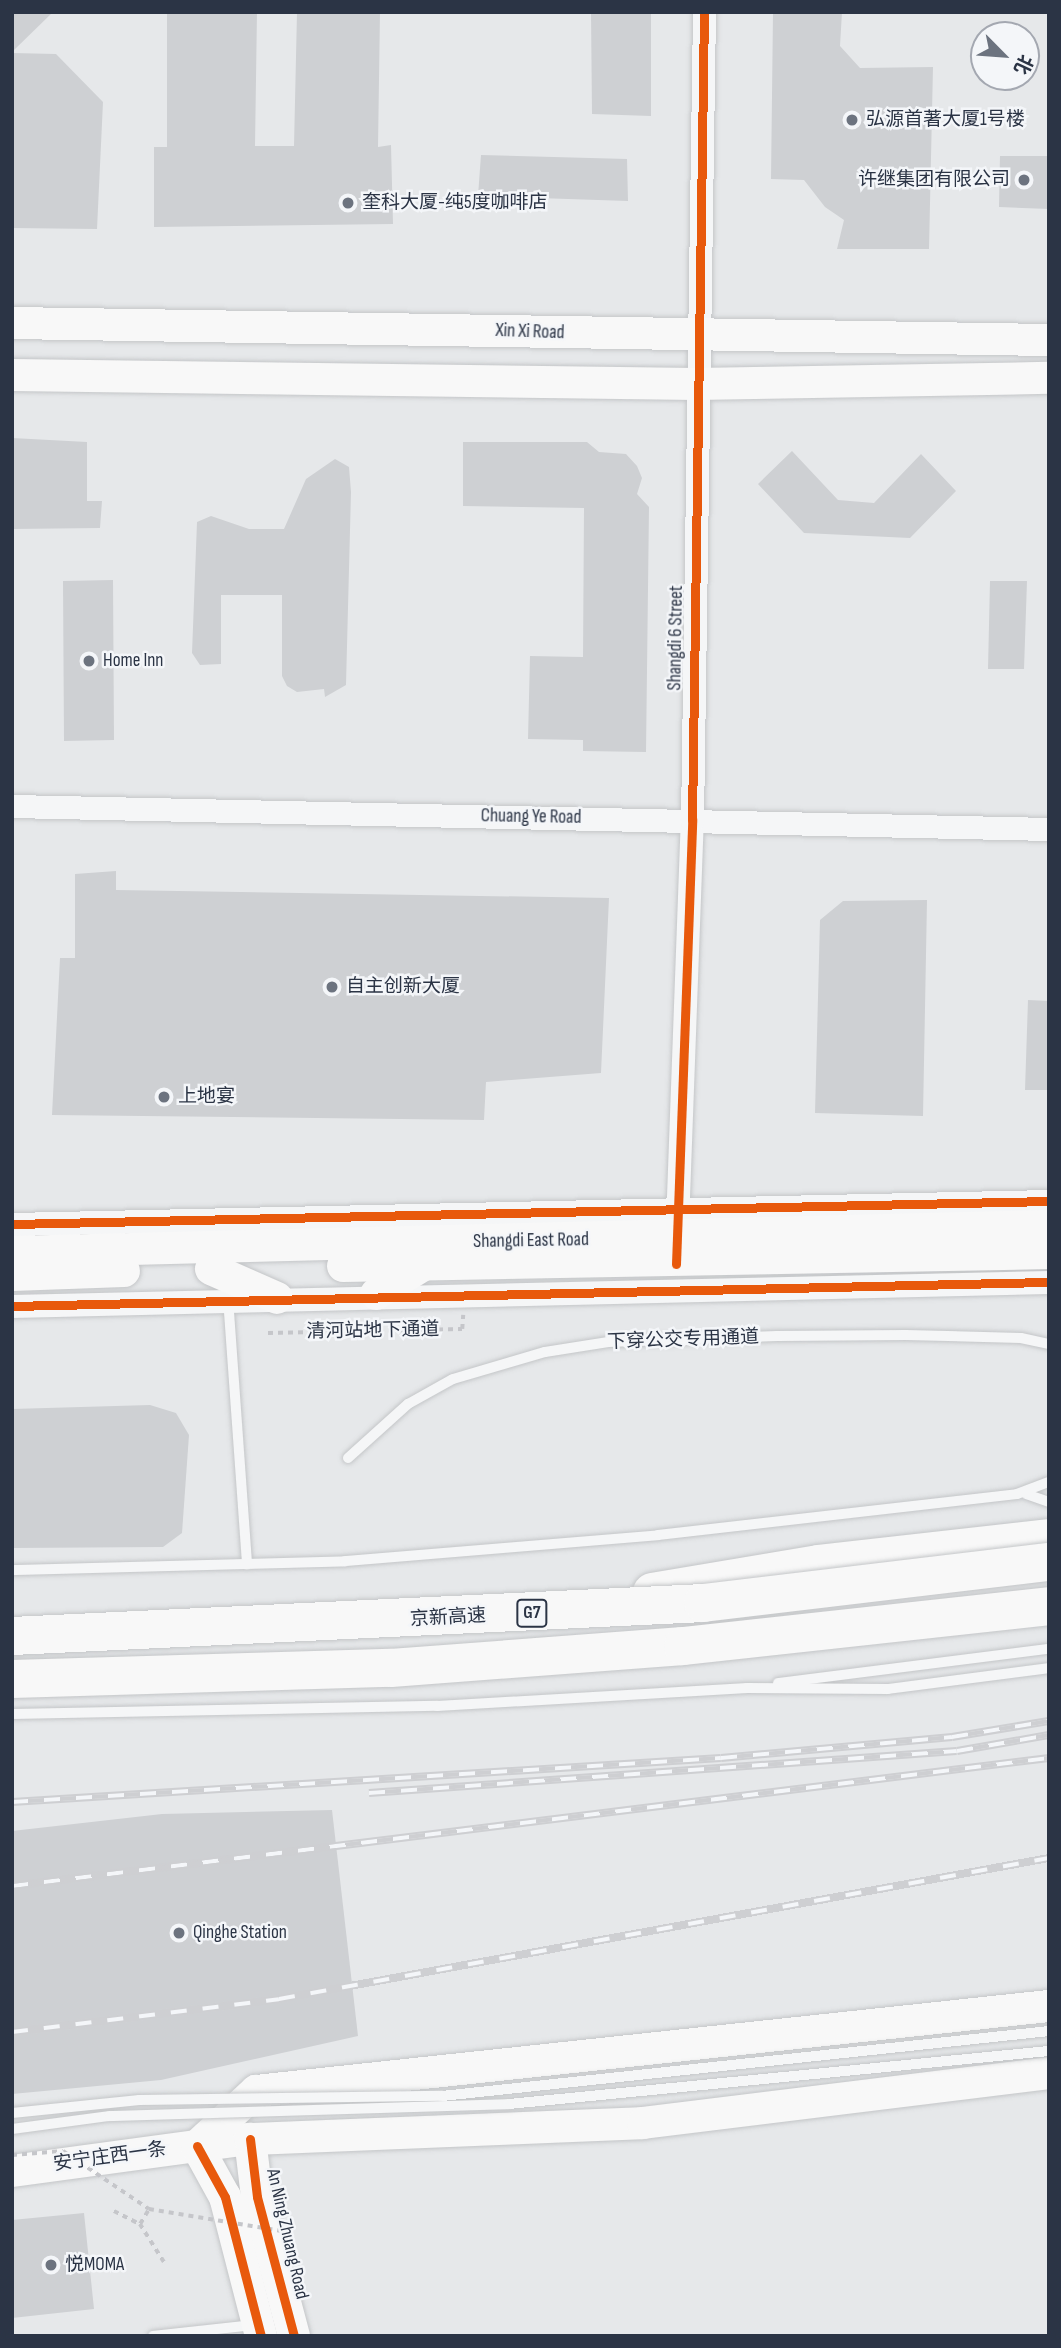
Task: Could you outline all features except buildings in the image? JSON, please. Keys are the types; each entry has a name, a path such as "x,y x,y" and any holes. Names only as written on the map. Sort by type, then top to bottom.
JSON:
{"highway":[{"path":"546,1613 819,1564 1049,1538"},
{"name":"京新高速","path":"12,1636 546,1613 703,1603 1049,1562"},
{"name":"G7","path":"12,1679 391,1668 683,1646 1049,1606"}],"main road":[{"name":"Xin Xi Road","path":"12,323 696,338 1049,340"},
{"path":"12,375 696,384 1049,377"},
{"name":"Shangdi East Road","path":"723,1247 1049,1226"},
{"name":"Shangdi East Road","path":"12,1275 423,1265 676,1236"},
{"name":"Shangdi East Road","path":"12,1252 676,1236 723,1247 1049,1253"},
{"path":"376,1294 423,1265"},
{"path":"211,1269 277,1297"},
{"path":"260,2330 225,2197 197,2146 256,2091 1049,2006"},
{"name":"安宁庄西一条","path":"12,2171 250,2139 643,2123 1049,2073"},
{"name":"An Ning Zhuang Road","path":"250,2139 257,2197 294,2336"}],"street":[{"name":"Shangdi 6 Street","path":"676,1236 692,820 696,338 704,12"},
{"name":"Chuang Ye Road","path":"12,806 1049,829"},
{"path":"12,1306 376,1294 1049,1201"},
{"path":"12,1224 676,1236"},
{"path":"723,1247 1049,1282"}],"lane":[{"path":"228,1298 247,1564"},
{"name":"下穿公交专用通道","path":"348,1458 408,1404 453,1379 545,1352 608,1342 777,1336 970,1336 1049,1344"},
{"path":"12,1570 345,1561 658,1535 1024,1493 1049,1482"},
{"path":"1024,1493 1049,1502"},
{"path":"747,1688 1049,1648"},
{"path":"12,1714 396,1707 747,1688 888,1689 1049,1668"},
{"path":"12,2113 139,2100 442,2096 1049,2031"},
{"path":"12,2129 110,2116 509,2104 1049,2051"},
{"path":"153,2336 260,2330"}],"path":[{"path":"12,2155 63,2151 149,2209 294,2232"},
{"path":"141,2224 149,2209"},
{"path":"114,2211 141,2224 164,2262"}],"railway":[{"path":"12,1802 721,1758 952,1737 1049,1721"},
{"path":"369,1793 957,1751 1049,1735"},
{"path":"12,1886 1049,1758"},
{"path":"12,2032 279,1999 1049,1858"}],"cycle path":[{"path":"676,1264 692,820 704,12"},
{"path":"12,1224 1049,1201"},
{"path":"12,1306 1049,1282"},
{"path":"250,2139 257,2197 294,2336"},
{"path":"197,2146 225,2197 261,2336"}],"place":[{"name":"弘源首著大厦1号楼","path":"852,120"},
{"name":"许继集团有限公司","path":"1024,180"},
{"name":"奎科大厦-纯5度咖啡店","path":"348,203"},
{"name":"Home Inn","path":"89,661"},
{"name":"自主创新大厦","path":"332,987"},
{"name":"上地宴","path":"164,1097"},
{"name":"Qinghe Station","path":"179,1933"},
{"name":"悦MOMA","path":"51,2265"}]}
